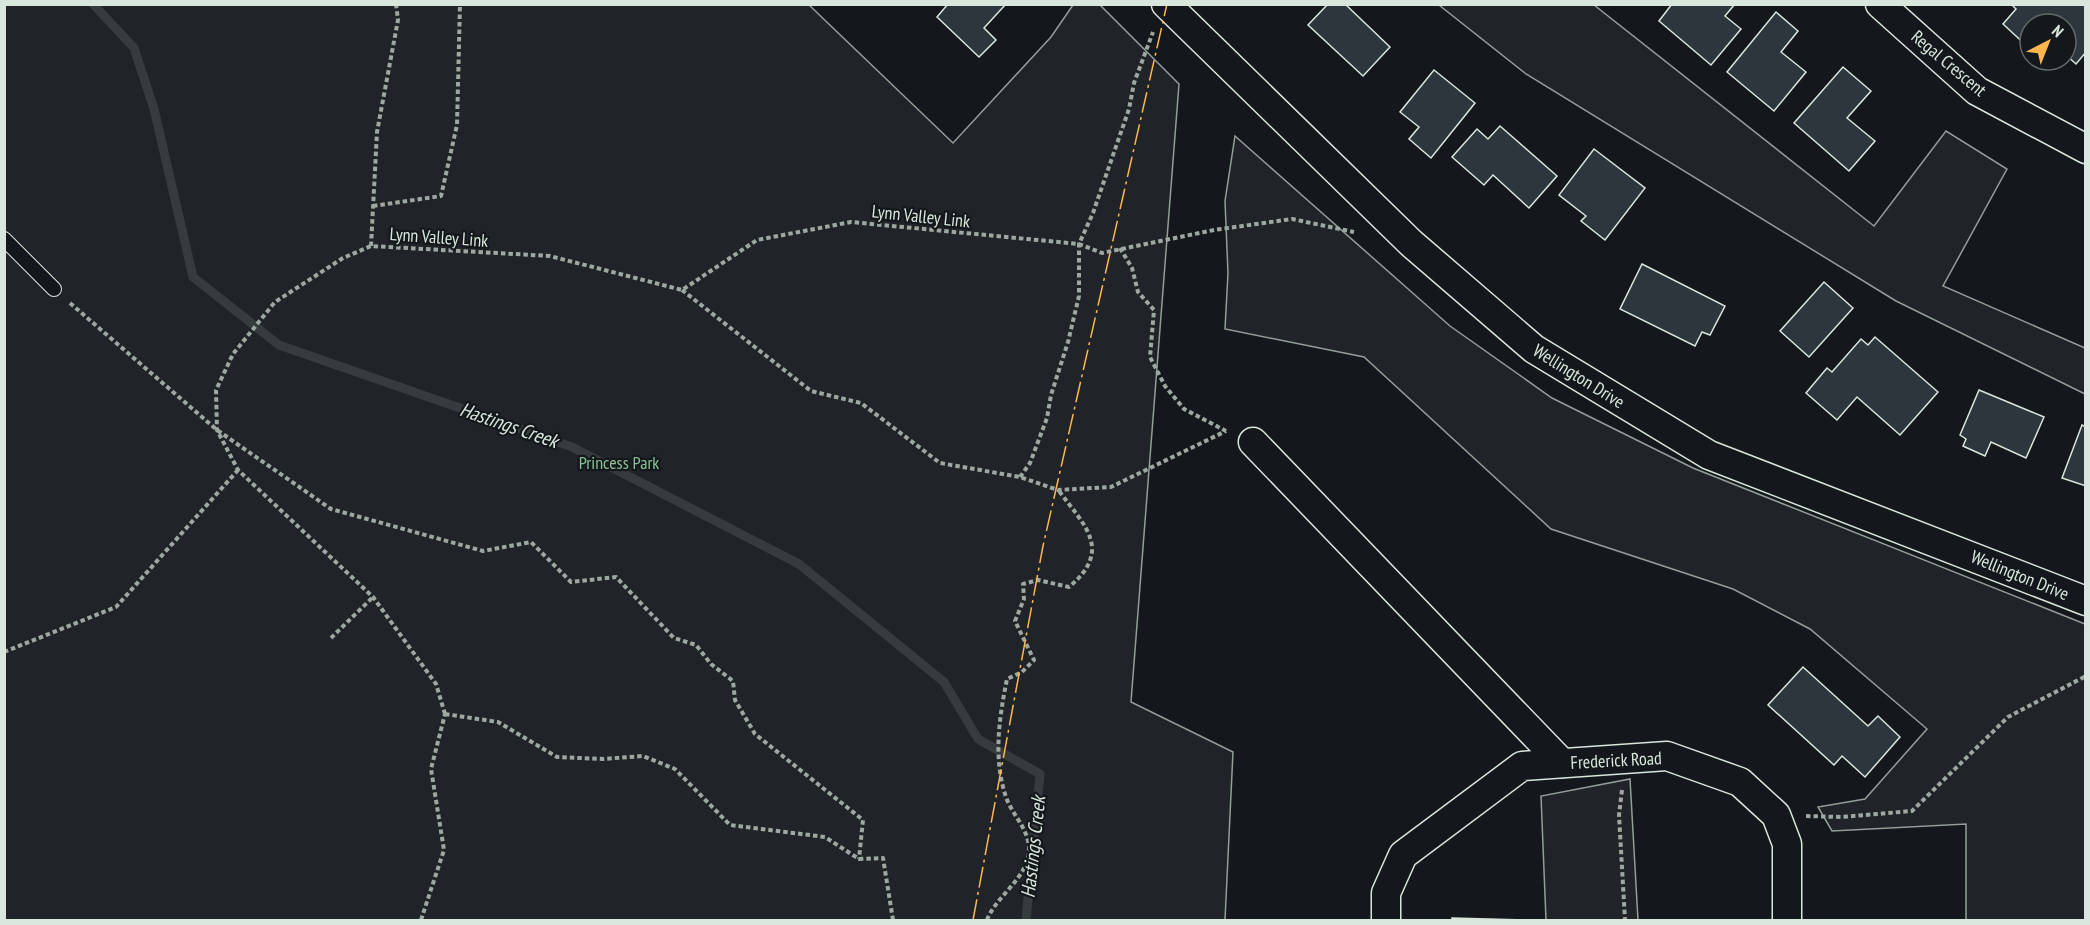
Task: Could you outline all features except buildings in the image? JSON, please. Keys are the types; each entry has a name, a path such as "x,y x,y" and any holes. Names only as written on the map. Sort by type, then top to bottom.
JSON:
{"street":[{"name":"Regal Crescent","path":"1880,4 1977,91 2085,148"},
{"name":"Wellington Drive","path":"1160,17 1411,243 1534,349 1708,455 2085,601"},
{"path":"1253,441 1563,763"},
{"name":"Frederick Road","path":"1386,907 1403,855 1522,766 1667,756 1740,782 1776,815 1787,844 1787,921"}],"lane":[{"path":"4,239 54,289"}],"path":[{"path":"371,246 377,132 398,20 396,4"},
{"path":"373,206 441,196 457,126 460,4"},
{"path":"1020,477 1030,463 1047,418 1051,395 1068,342 1079,296 1079,243 1094,213 1129,109 1134,82 1160,17"},
{"name":"Lynn Valley Link","path":"445,714 436,684 373,597 238,470 218,430 216,390 233,354 275,302 343,258 371,246 550,256 682,290 757,240 851,222 1079,243 1102,253 1214,230 1292,219 1357,232"},
{"path":"1120,248 1132,268 1138,292 1154,310 1150,357 1165,386 1184,409 1226,431 1253,441"},
{"path":"54,289 218,430 331,509 483,551 531,542 571,582 616,577 674,638 696,645 711,664 733,681 735,700 754,734 863,820 860,860"},
{"path":"682,290 811,391 861,403 940,463 1020,477 1058,490 1111,487 1226,431"},
{"path":"4,652 116,607 238,470"},
{"path":"987,921 1021,873 1029,851 1027,835 1009,806 1004,793 997,760 1001,709 1007,679 1022,672 1034,660 1015,621 1024,599 1023,584 1038,580 1070,587 1085,574 1093,548 1091,535 1058,490"},
{"path":"331,638 373,597"},
{"path":"1776,815 1841,817 1912,811 2008,717 2085,676"},
{"path":"421,921 444,850 432,770 445,714 498,722 557,757 603,759 643,756 675,768 730,825 825,837 860,860 884,858 893,921"},
{"path":"1625,759 1619,815 1625,921"}],"green space":[{"name":"Princess Park","path":"5,5 809,5 953,143 1051,37 1073,5 1100,5 1179,84 1131,702 1233,752 1225,920 5,920"},
{"path":"1439,5 1594,5 1874,226 1946,131 2007,169 1943,286 2085,348 2085,394 1896,301 1526,74"},
{"path":"1235,136 1450,326 1552,398 1693,468 2085,624 2085,920 1966,920 1966,824 1832,831 1818,807 1865,799 1927,729 1810,629 1733,589 1551,529 1364,357 1225,329 1228,273 1225,201"},
{"path":"1630,779 1638,920 1546,920 1541,796"}],"waterway":[{"name":"Hastings Creek","path":"93,4 134,48 154,109 193,277 279,345 572,447 799,564 944,682 978,739 1040,774 1026,920"}],"power":[{"path":"973,920 1043,546 1167,4"}]}
